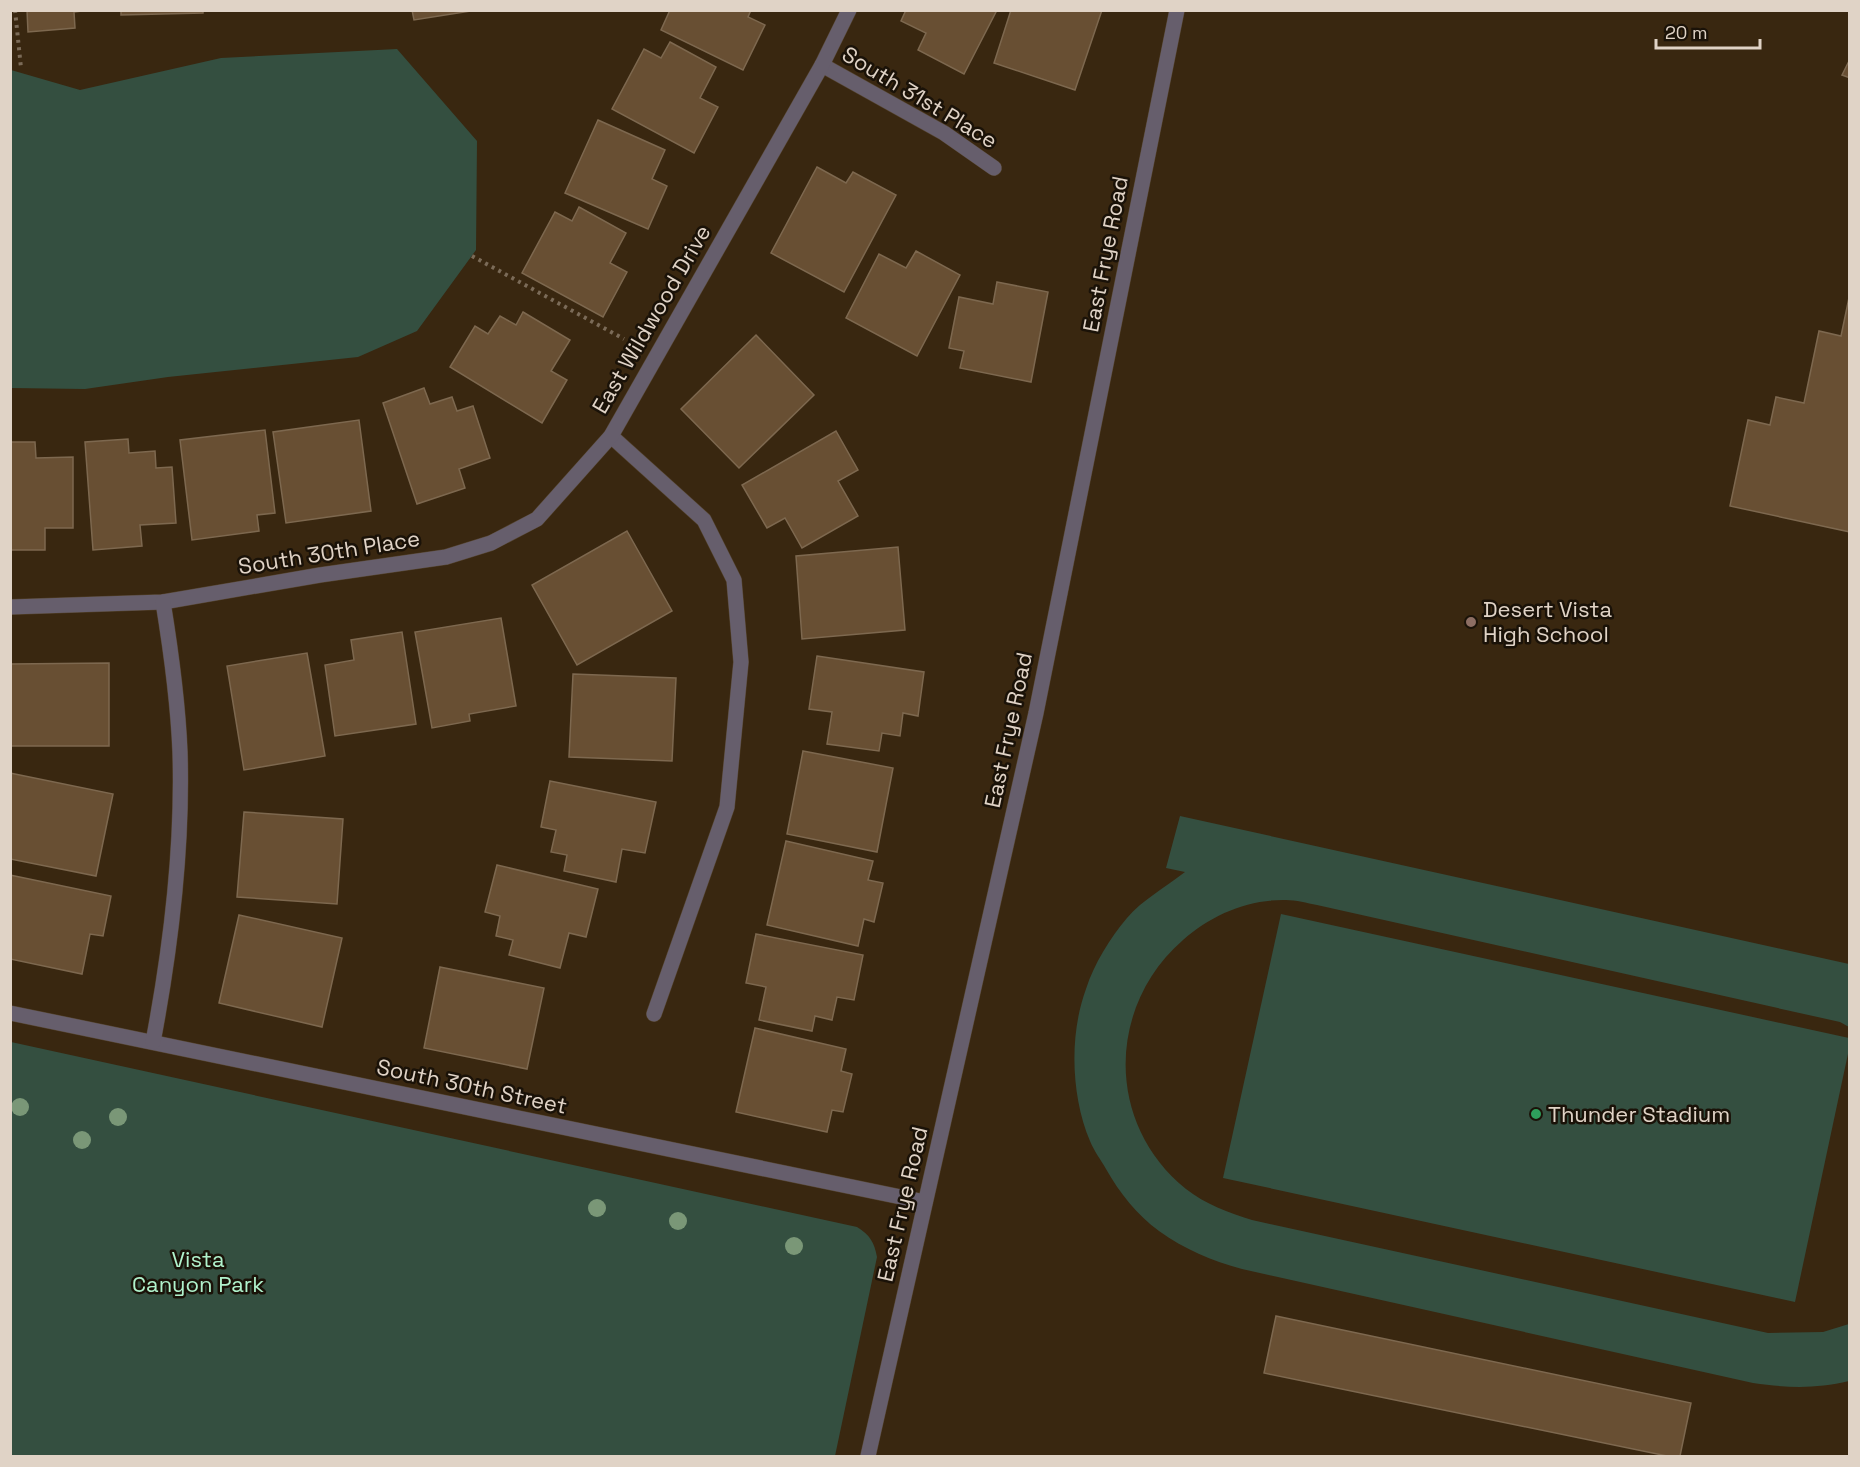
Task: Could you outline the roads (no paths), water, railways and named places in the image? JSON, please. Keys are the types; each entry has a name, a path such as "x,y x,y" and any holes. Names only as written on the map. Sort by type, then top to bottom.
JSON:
{"street":[{"name":"East Wildwood Drive","path":"654,1014 728,807 741,662 734,580 704,520 610,436 822,65 849,10"},
{"name":"East Frye Road","path":"868,1456 1036,713 1177,10"},
{"name":"South 31st Place","path":"822,65 944,133 994,168"},
{"name":"South 30th Place","path":"10,607 163,602 320,575 446,557 491,543 537,519 610,436"},
{"path":"153,1042 169,943 179,832 180,751 171,651 163,602"},
{"name":"South 30th Street","path":"10,1013 925,1202"}],"place":[{"name":"Desert Vista High School","path":"1471,622"},
{"name":"Thunder Stadium","path":"1536,1114"}],"park label":[{"name":"Vista Canyon Park","path":"198,1272"}]}
